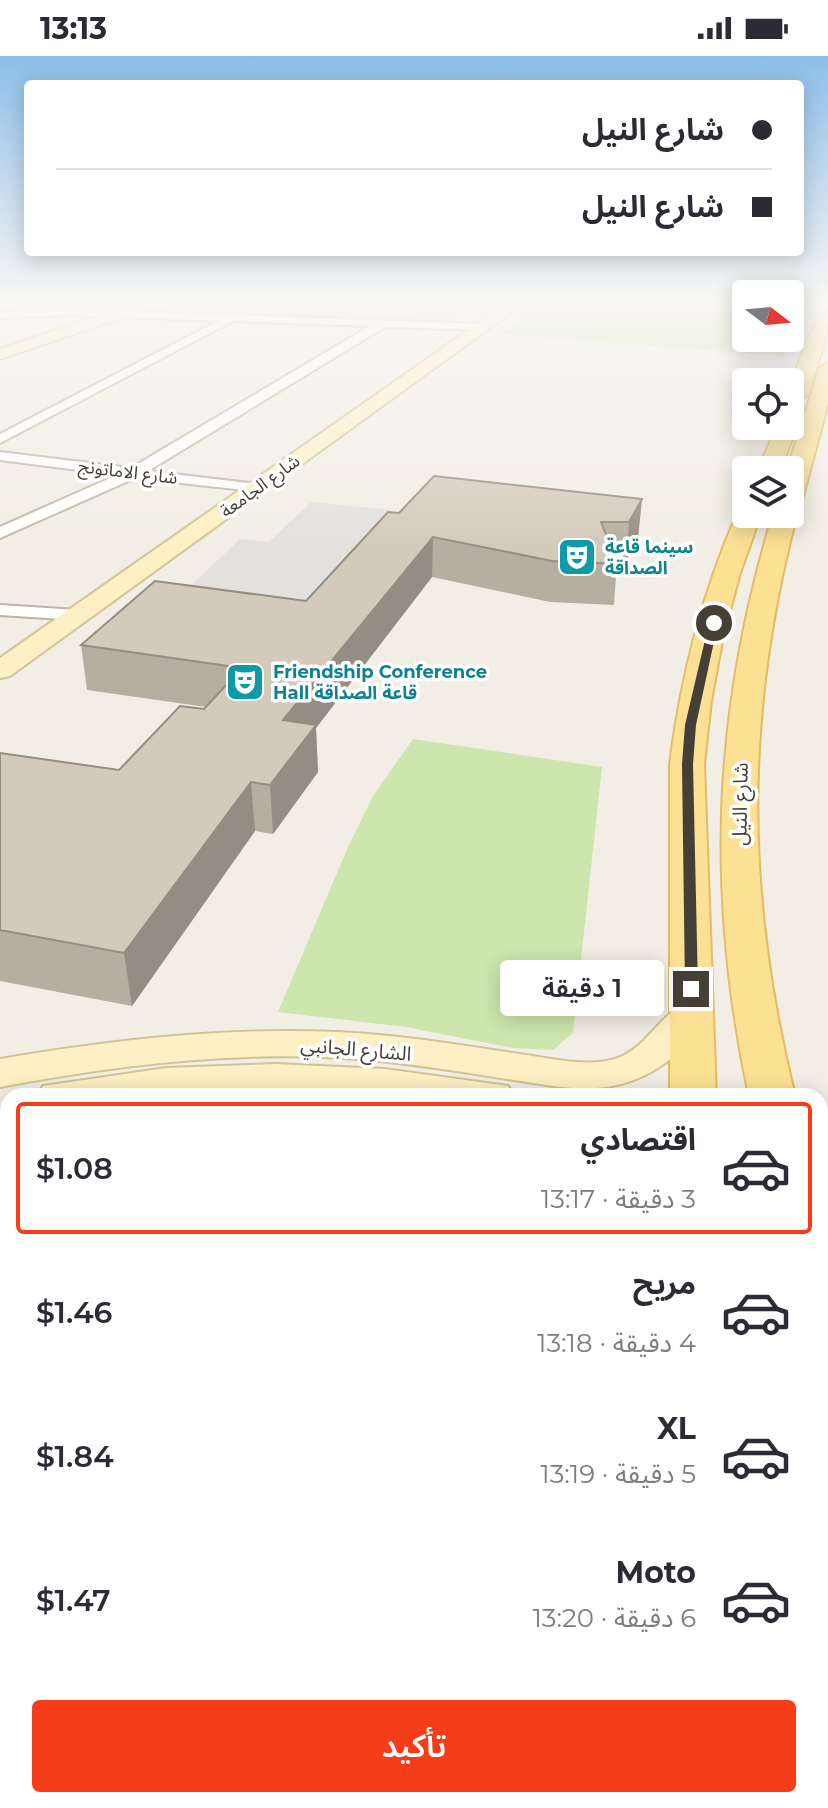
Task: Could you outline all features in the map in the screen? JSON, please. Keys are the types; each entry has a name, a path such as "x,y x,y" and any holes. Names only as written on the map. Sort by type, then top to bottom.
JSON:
{"main road":[{"name":"شارع الجامعة","path":"0,670 406,383"},
{"name":"شارع النيل","path":"800,456 808,441 824,383"},
{"path":"804,439 808,441"},
{"name":"شارع النيل","path":"693,1088 687,764 690,725 706,648 764,528"},
{"name":"شارع النيل","path":"769,528 764,593 742,730 740,854 743,951 758,1048 770,1088"},
{"path":"690,725 742,730"},
{"name":"الشارع الجانبي","path":"0,1073 169,1047 247,1043 342,1046 555,1072 598,1074 628,1069 646,1059 692,1014"},
{"path":"129,1088 217,1078 309,1078 375,1080 434,1088"}],"street":[{"path":"0,439 108,383"},
{"path":"0,533 134,473 284,383"},
{"name":"شارع الاماتونج","path":"0,456 257,489"},
{"path":"0,610 78,615"}],"green space":[{"path":"413,739 602,767 573,1033 553,1050 513,1048 406,1027 278,1012 373,796"}],"shaded area":[{"path":"311,502 393,510 296,622 169,606 240,539 269,542"}],"building":[{"path":"434,476 642,499 629,522 601,522 618,564 552,561 433,537 283,720 316,725 270,785 251,782 124,953 0,930 0,753 119,770 180,706 204,709 242,668 81,645 155,581 306,601 388,512 399,513"}],"place":[{"name":"سينما قاعة الصداقة","path":"577,557"},
{"name":"Friendship Conference Hall قاعة الصداقة","path":"245,682"}],"route":[{"path":"691,989 687,764 690,725 714,623"}]}
